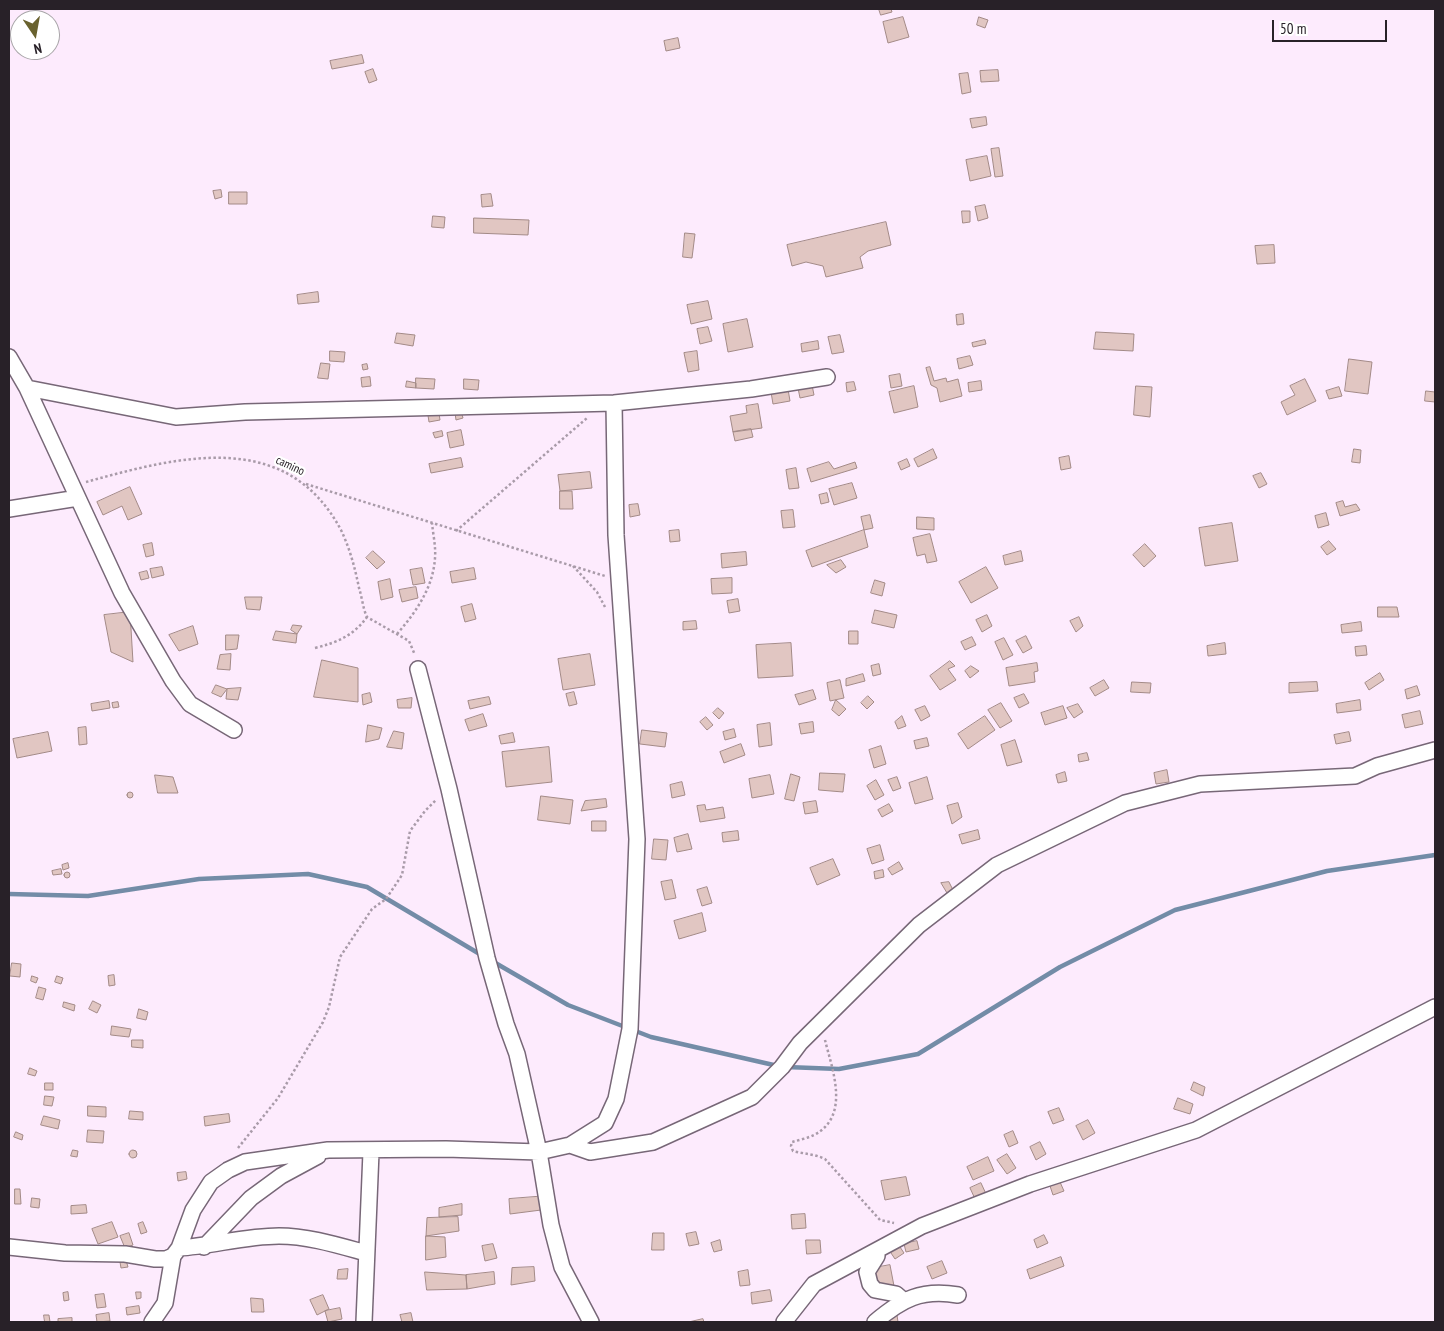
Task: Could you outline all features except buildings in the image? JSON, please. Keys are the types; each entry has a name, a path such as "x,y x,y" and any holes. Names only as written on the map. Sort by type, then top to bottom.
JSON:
{"street":[{"path":"9,357 27,388 122,593 173,681 190,704 234,730"},
{"path":"27,388 176,418 245,412 609,403 751,388 827,376"},
{"path":"152,1322 165,1303 176,1252 193,1210 211,1182 228,1170 245,1162 328,1150 371,1152 446,1149 539,1152 570,1145 605,1123 616,1099 630,1029 637,840 609,403"},
{"path":"9,509 75,492"},
{"path":"418,669 449,789 487,958 506,1024 517,1054 539,1152 551,1226 562,1267 591,1322"},
{"path":"570,1145 590,1152 653,1142 752,1097 821,1022 918,925 997,865 1125,803 1200,784 1355,776 1378,766 1435,750"},
{"path":"784,1322 814,1284 922,1226 1030,1184 1196,1130 1435,1007"},
{"path":"204,1247 259,1193 281,1176 328,1150"},
{"path":"364,1322 371,1152"},
{"path":"9,1247 65,1254 125,1254 155,1260 176,1252 240,1239 280,1236 319,1240 366,1253"},
{"path":"877,1250 877,1256 867,1272 870,1284 875,1290 896,1294 903,1300"},
{"path":"875,1322 903,1300 922,1294 958,1295"}],"path":[{"path":"456,531 609,403"},
{"name":"camino","path":"75,492 152,464 219,457 275,467 292,474 305,483 333,517 348,545 367,617"},
{"path":"305,483 620,580"},
{"path":"397,634 416,612 429,586 435,558 432,523"},
{"path":"573,566 597,592 610,614"},
{"path":"315,648 337,642 349,636 367,617 406,638 412,645 418,669"},
{"path":"235,1152 278,1098 323,1022 329,1007 340,957 372,909 386,899 402,876 410,831 425,811 449,789"},
{"path":"821,1022 838,1095 836,1109 816,1134 792,1142 793,1150 825,1159 880,1220 922,1226"}],"waterway":[{"path":"786,1067 839,1069 918,1054 1060,967 1175,910 1327,871 1435,855"},
{"path":"9,894 88,896 199,879 308,874 367,887 483,956"},
{"path":"492,961 568,1005 651,1037 778,1066"}]}
